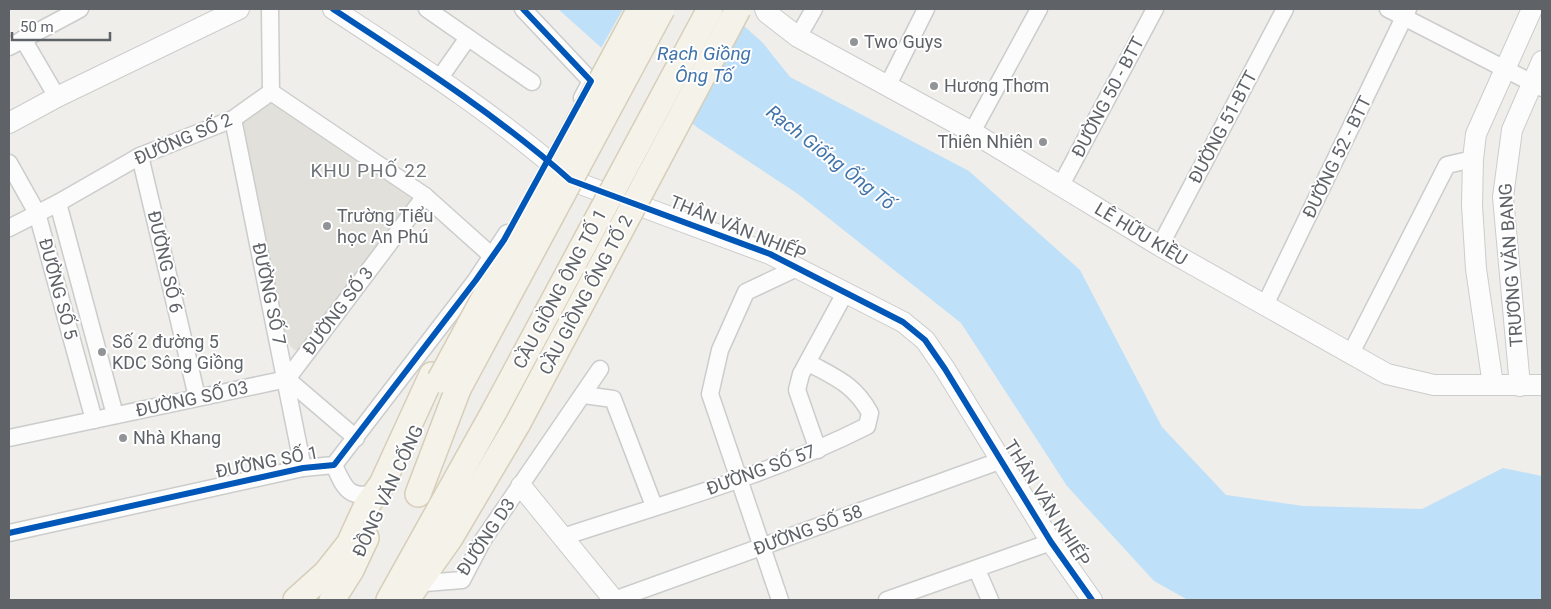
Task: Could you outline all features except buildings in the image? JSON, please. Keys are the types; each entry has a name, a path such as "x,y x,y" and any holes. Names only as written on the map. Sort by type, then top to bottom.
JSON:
{"main road":[{"path":"443,381 629,9"},
{"path":"443,381 640,9"},
{"path":"443,381 662,9"},
{"name":"CẦU GIỒNG ÔNG TỐ 1","path":"389,600 495,410 710,9"},
{"name":"CẦU GIỒNG ỐNG TỐ 2","path":"420,578 450,538 518,423 738,9"},
{"name":"ĐỒNG VĂN CỐNG","path":"418,492 443,381"},
{"name":"ĐỒNG VĂN CỐNG","path":"296,600 326,572 349,544 371,499 382,484 443,381"},
{"name":"ĐỒNG VĂN CỐNG","path":"332,600 351,570 443,381"},
{"path":"318,600 351,570"},
{"path":"406,600 420,578"}],"street":[{"path":"56,97 16,43 80,9"},
{"path":"9,123 56,97 239,9"},
{"path":"270,9 272,92 425,196 492,256"},
{"name":"THÂN VĂN NHIẾP","path":"333,9 439,78 547,159 570,180 799,267 903,322 925,340 1002,460 1051,542 1092,600"},
{"path":"427,9 467,39 532,82"},
{"name":"ĐƯỜNG SỐ 1","path":"9,533 303,468 334,464 356,438 476,280 504,240 591,82 523,9"},
{"name":"LÊ HỮU KIỀU","path":"765,9 767,13 798,37 972,132 1160,246 1387,374 1434,385 1542,385"},
{"path":"798,37 814,9"},
{"path":"888,85 926,9"},
{"path":"972,132 1039,9"},
{"name":"ĐƯỜNG 50 - BTT","path":"1061,186 1155,9"},
{"name":"ĐƯỜNG 51-BTT","path":"1160,246 1285,9"},
{"path":"1388,9 1406,13 1538,85"},
{"name":"TRƯƠNG VĂN BANG","path":"1493,385 1476,269 1472,206 1473,159 1476,134 1532,9"},
{"name":"ĐƯỜNG 52 - BTT","path":"1265,305 1406,13"},
{"path":"439,78 467,39"},
{"name":"TRƯƠNG VĂN BANG","path":"1520,386 1503,197 1512,130 1538,85 1542,60"},
{"name":"ĐƯỜNG SỐ 2","path":"9,228 58,203 140,156 233,119 272,92"},
{"name":"ĐƯỜNG SỐ 7","path":"233,119 287,379 303,468"},
{"name":"ĐƯỜNG SỐ 6","path":"140,156 197,397"},
{"path":"1351,353 1447,166 1473,159"},
{"name":"ĐƯỜNG SỐ 5","path":"9,163 37,213 94,420"},
{"name":"ĐƯỜNG SỐ 3","path":"287,379 425,196"},
{"path":"58,203 115,415"},
{"path":"780,600 710,394 720,350 746,292 799,267"},
{"path":"818,450 797,390 801,374 809,363 845,293"},
{"name":"ĐƯỜNG SỐ 57","path":"563,537 740,479 818,450 866,426 870,413 860,396 844,383 809,363"},
{"path":"614,600 521,486 600,369 654,506"},
{"path":"287,379 356,438"},
{"name":"ĐƯỜNG SỐ 03","path":"9,438 287,379"},
{"path":"584,395 613,399"},
{"name":"ĐƯỜNG SỐ 58","path":"614,600 1002,460"},
{"path":"334,464 348,491 371,499"},
{"name":"ĐƯỜNG D3","path":"420,578 425,583 462,580 483,540 521,486"},
{"path":"887,600 977,570 1051,542"},
{"path":"977,570 990,600"}],"shaded area":[{"name":"Trường Tiểu học An Phú","path":"268,101 277,102 410,194 411,200 301,350 294,350 284,338 241,127 242,120"}],"water":[{"path":"558,9 725,9 763,43 790,77 969,171 1080,270 1162,427 1226,495 1303,506 1422,509 1503,468 1542,476 1542,600 1188,600 1154,581 1067,486 961,323 798,194 698,128 651,92"}],"pier":[{"path":"623,9 728,9 689,124 649,94 600,50"}],"cycle path":[{"path":"333,9 484,111 514,133 570,180 770,254 903,322 925,340 945,369 1051,542 1092,600"},
{"path":"9,533 303,468 334,465 476,280 504,240 591,81 523,9"}],"place":[{"name":"Two Guys","path":"854,42"},
{"name":"Hương Thơm","path":"934,86"},
{"name":"Thiên Nhiên","path":"1043,142"},
{"name":"Trường Tiểu học An Phú","path":"327,226"},
{"name":"Số 2 đường 5 KDC Sông Giồng","path":"102,352"},
{"name":"Nhà Khang","path":"123,438"}],"district":[{"name":"KHU PHỐ 22","path":"369,170"}],"water label":[{"name":"Rạch Giồng Ông Tố","path":"704,64"},
{"name":"Rạch Giống Ống Tố","path":"831,157"}]}
